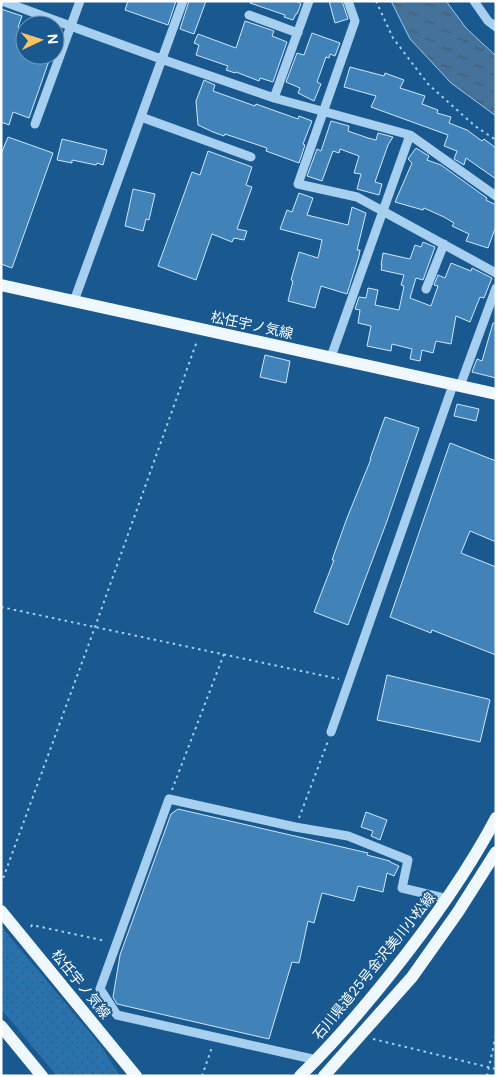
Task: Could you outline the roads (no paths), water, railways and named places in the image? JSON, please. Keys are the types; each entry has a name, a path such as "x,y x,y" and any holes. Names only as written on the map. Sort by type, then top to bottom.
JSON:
{"main road":[{"name":"松任宇ノ気線","path":"1,286 496,394"},
{"name":"石川県道25号金沢美川小松線","path":"300,1076 364,1007 418,940 448,899 480,848 496,818"},
{"path":"324,1076 412,977 458,912 496,852"},
{"name":"松任宇ノ気線","path":"1,911 136,1076"},
{"path":"1,1026 42,1076"}],"street":[{"path":"2,1 274,98 410,136 496,196"},
{"path":"35,124 80,1"},
{"path":"74,301 183,1"},
{"path":"274,98 309,1"},
{"path":"348,1 355,21 298,184 357,197 496,273"},
{"path":"474,1 488,21 496,27"},
{"path":"249,15 298,33"},
{"path":"141,117 251,157"},
{"path":"331,357 410,136"},
{"path":"426,289 444,244"},
{"path":"331,732 457,385 496,288"},
{"path":"316,1060 117,1015 100,990 169,799 295,827 348,836 408,860 402,888 448,899"}],"water":[{"path":"391,1 446,1 466,28 496,56 496,116 451,83 410,39"}]}
